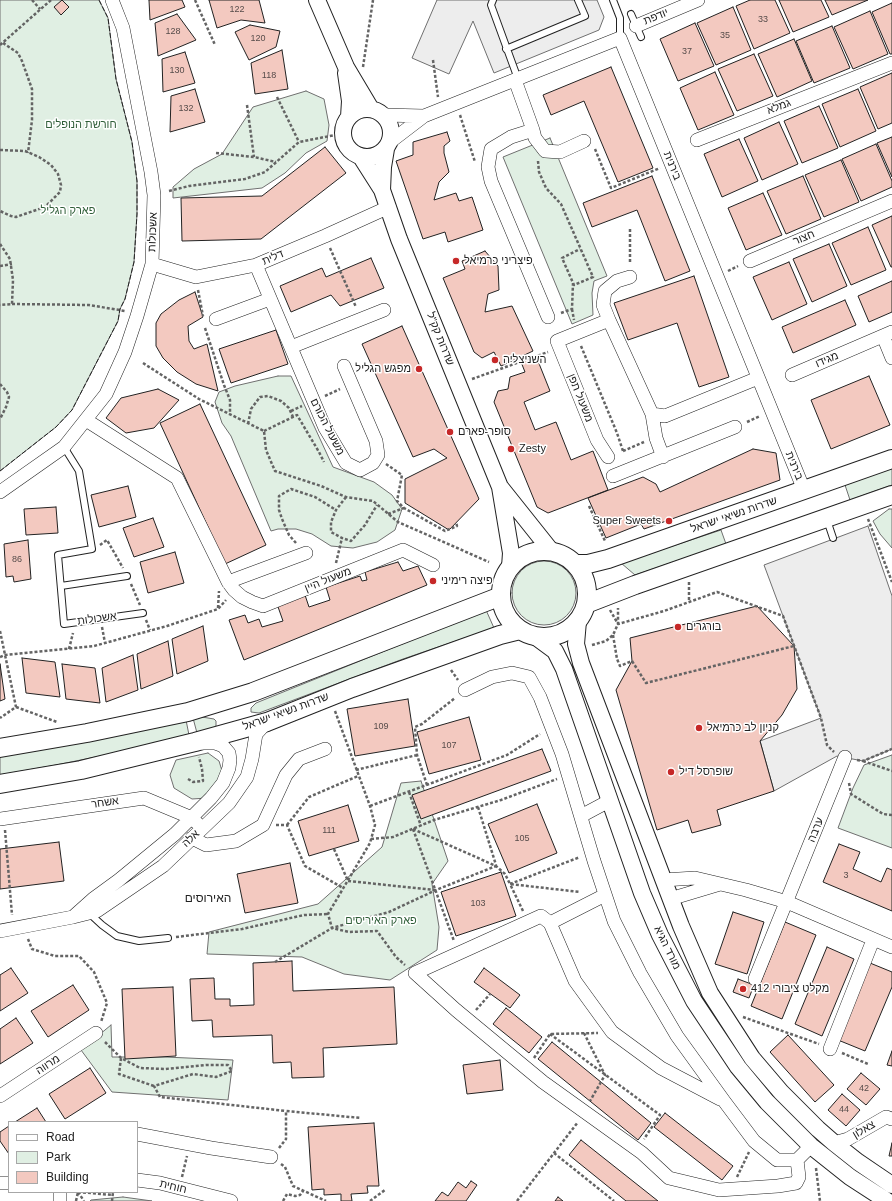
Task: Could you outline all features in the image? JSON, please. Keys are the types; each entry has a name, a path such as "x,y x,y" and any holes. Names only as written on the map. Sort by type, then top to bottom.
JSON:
{"main road":[{"name":"שדרות נשיאי ישראל","path":"575,564 588,564 608,558 892,459"},
{"path":"586,604 634,584 892,495"},
{"path":"539,551 552,552 564,556 575,564 582,573 586,582 588,593 583,612 572,627 564,633 546,637 528,633 512,623 502,606 501,596 505,576 517,560 526,555 539,551"},
{"path":"0,748 87,733 188,712 252,692 501,596"},
{"name":"שדרות נשיאי ישראל","path":"0,784 197,748 352,688 500,635 528,633"}],"street":[{"name":"אשכולות","path":"0,492 64,447 106,394 126,352 152,264 154,195 151,172 123,28 112,0"},
{"path":"318,0 346,67 378,112 391,126 392,132 383,167 382,190"},
{"name":"יודפת","path":"636,26 698,0"},
{"path":"424,116 362,109 354,112 345,124 343,139 351,152 361,157 370,158 376,156 424,116 620,38"},
{"name":"בירנית","path":"620,38 804,490"},
{"name":"גמלא","path":"697,140 892,63"},
{"path":"346,67 350,102 349,118"},
{"path":"516,79 535,138 545,152 560,152 584,141"},
{"path":"533,130 511,137 491,149 488,167 491,181 548,317"},
{"path":"361,157 382,190"},
{"name":"שדרות קק\"ל","path":"382,190 399,239 500,487"},
{"name":"חצור","path":"750,260 892,201"},
{"name":"דלית","path":"152,264 196,277 256,265 389,207"},
{"name":"משעול הכורם","path":"256,265 325,428 346,463 360,470 373,463 376,458"},
{"path":"630,277 617,281 605,291 603,305 608,320 652,414 656,438 663,457"},
{"path":"210,322 270,299"},
{"path":"291,347 384,310"},
{"path":"560,347 558,341 608,320"},
{"path":"888,334 892,358"},
{"name":"מגידו","path":"792,375 888,334"},
{"name":"משעול תפן","path":"560,347 597,440 608,456"},
{"path":"344,366 376,441 378,455 376,458"},
{"path":"652,414 665,416 758,378"},
{"name":"משעול היין","path":"86,420 177,478 228,582 242,597 263,606 403,550 433,565"},
{"path":"612,476 663,457 735,427"},
{"path":"500,487 552,552"},
{"path":"500,487 511,553 510,568"},
{"path":"228,582 306,552"},
{"name":"מורד הגיא","path":"578,620 576,644 581,663 670,899 710,993 752,1058 781,1092 834,1143 858,1162 892,1184"},
{"name":"מורד הגיא","path":"528,633 555,651 564,669 642,893 660,936 694,1001 709,1026 738,1067 767,1102 811,1146 850,1177 887,1201"},
{"path":"465,690 492,677 512,673 530,677 540,697 562,754 591,852 614,921 640,973 677,1036 754,1141 777,1160 797,1160 811,1146 818,1129"},
{"name":"אלה","path":"12,928 97,911 163,866 229,803 247,777 252,759 256,734 267,722"},
{"name":"אלה","path":"73,917 93,899 119,880 175,834 211,798 223,783 229,768 229,753 223,746 215,743 197,748"},
{"path":"192,838 206,845 236,841 263,825 286,775 299,760 325,749"},
{"name":"ערבה","path":"756,979 845,757"},
{"name":"אשחר","path":"2,818 144,798 192,818 202,828"},
{"path":"581,816 609,801"},
{"path":"642,893 664,880 695,878 787,902 892,947"},
{"path":"642,893 670,899 722,884"},
{"path":"550,923 605,895"},
{"path":"724,1101 661,1068 612,1032 575,982 550,923 541,916 415,974 543,1082 637,1150 669,1178 718,1190 778,1186 796,1183 798,1177 797,1160"},
{"path":"830,1049 873,940"},
{"name":"מרווה","path":"0,1096 96,1033"},
{"name":"צאלון","path":"834,1143 848,1139 886,1116 892,1119"},
{"path":"138,1134 271,1157"},
{"name":"חוחית","path":"138,1180 160,1183 231,1201"}],"lane":[{"path":"494,0 491,6 516,79"},
{"path":"506,49 584,16 578,0"},
{"path":"613,0 620,18 620,38"},
{"name":"אשכולות","path":"64,447 79,471 92,549 58,555 64,624 143,613"},
{"path":"826,518 833,538"},
{"path":"60,586 127,576"},
{"path":"89,913 117,936 139,942 168,938"}],"path":[{"path":"32,0 40,9"},
{"path":"0,45 51,0"},
{"path":"195,0 215,45"},
{"path":"363,68 373,0"},
{"path":"3,43 18,53 32,89 32,120 28,152"},
{"path":"433,60 440,110"},
{"path":"277,97 299,142"},
{"path":"456,103 466,134"},
{"path":"247,105 254,157"},
{"path":"169,191 189,186 245,179 265,172 299,142 335,135"},
{"path":"584,141 590,138 611,188 671,163"},
{"path":"0,150 25,151 39,157 51,165 58,174 61,185 60,192 45,207 16,217 0,212"},
{"path":"545,152 538,160 539,172 546,188 560,204 571,225 593,277 574,286 573,283"},
{"path":"216,153 254,157 276,162"},
{"path":"630,229 630,277"},
{"path":"325,236 362,319"},
{"path":"0,244 12,264 12,304"},
{"path":"548,317 572,309 573,283 562,258 580,249"},
{"path":"717,276 750,260"},
{"path":"0,266 12,264"},
{"path":"196,277 210,322 224,385 230,400 230,415"},
{"path":"0,305 89,305 125,311"},
{"path":"576,334 623,451"},
{"path":"459,385 560,347"},
{"path":"143,363 199,399 264,431 297,415 324,462"},
{"path":"0,384 7,392 9,397 0,419"},
{"path":"314,402 352,384"},
{"path":"248,424 251,409 260,397 264,396 282,401 289,408 293,417"},
{"path":"735,427 772,411"},
{"path":"264,431 266,450 275,471 321,486 346,497 373,502 398,522 489,562"},
{"path":"608,456 656,438"},
{"path":"376,458 402,475 398,501 404,508 445,531 457,526 456,522"},
{"path":"306,552 289,535 279,510 279,496 291,489 315,497 336,510"},
{"path":"346,497 336,510 331,522 331,532 351,541 365,525 377,505"},
{"path":"589,506 605,541"},
{"path":"388,514 404,508"},
{"path":"867,514 892,582"},
{"path":"332,579 342,538"},
{"path":"689,576 689,602"},
{"path":"618,624 717,592 783,616 821,718 827,745 837,756 863,761 892,771"},
{"path":"0,657 5,655 94,646 167,626 218,609 227,599"},
{"path":"588,643 593,646 606,641 613,635 618,624 618,601"},
{"path":"607,605 618,624"},
{"path":"101,619 105,643"},
{"path":"69,649 75,622"},
{"path":"0,631 16,707"},
{"path":"613,635 617,659 620,666 632,662 646,683 794,646"},
{"path":"427,785 417,755 415,728 442,710 465,690 447,664"},
{"path":"332,928 328,914 370,843 375,825 370,806 333,705"},
{"path":"0,718 16,707"},
{"path":"16,707 58,723"},
{"path":"370,806 507,755 552,727"},
{"path":"188,779 193,782 203,781 197,748"},
{"path":"863,761 892,749"},
{"path":"356,770 417,755"},
{"path":"845,757 851,794 884,814 892,815"},
{"path":"371,839 393,837 568,775"},
{"path":"287,825 309,797 358,776"},
{"path":"409,792 421,826"},
{"path":"478,807 496,866"},
{"path":"2,818 12,928 32,949 55,956 79,956 94,972 107,1003 96,1033 121,1058 140,1068 165,1069 206,1065 228,1065 232,1071 216,1077 193,1074 154,1086 119,1074 121,1058"},
{"path":"263,825 287,825"},
{"path":"287,825 305,866 343,888"},
{"path":"413,829 496,866 505,874 528,922"},
{"path":"413,829 458,954"},
{"path":"334,849 348,880"},
{"path":"510,884 591,852"},
{"path":"274,962 332,928 389,912 436,890 496,866"},
{"path":"348,880 436,890"},
{"path":"510,884 605,895"},
{"path":"168,938 242,929 304,915 328,914"},
{"path":"332,928 349,932 377,931 396,957 415,974"},
{"path":"468,1020 490,994"},
{"path":"742,1016 868,1064"},
{"path":"550,1034 612,1032"},
{"path":"584,1033 605,1075"},
{"path":"527,1069 550,1034"},
{"path":"550,1034 660,1115 637,1150"},
{"path":"516,1201 585,1111 605,1075"},
{"path":"154,1086 160,1097 361,1118"},
{"path":"286,1110 286,1139 271,1157 284,1166 293,1186 326,1201"},
{"path":"732,1189 754,1141"},
{"path":"179,1188 190,1144"},
{"path":"554,1153 614,1201"},
{"path":"816,1168 820,1201"},
{"path":"284,1201 287,1194 295,1196 300,1195 303,1190"},
{"path":"370,1201 385,1190"},
{"path":"112,1201 113,1193"}],"green space":[{"name":"פארק הגליל","path":"0,0 99,0 108,18 116,79 132,142 137,181 137,214 134,262 125,299 120,309 118,321 72,410 56,427 0,471"},
{"path":"306,91 324,99 329,125 327,141 306,153 285,173 262,188 173,198 173,187 194,169 222,154 253,107"},
{"path":"550,138 607,276 594,281 592,293 593,315 572,324 503,157"},
{"path":"278,376 291,376 333,467 374,482 392,495 402,509 395,530 377,542 353,548 331,546 312,534 296,529 278,529 271,531 231,436 222,423 215,402 219,392 235,386"},
{"path":"892,468 892,485 850,500 845,485"},
{"path":"889,509 892,509 892,548 880,534 873,521"},
{"path":"721,530 726,544 635,575 621,563"},
{"path":"544,561 562,567 570,575 576,593 570,611 562,619 544,625 526,619 518,611 512,593 518,575 526,567"},
{"path":"486,610 494,628 403,659 259,713 251,712 251,708 256,703"},
{"path":"202,717 214,719 216,721 216,726 212,729 197,733 193,718"},
{"path":"186,720 189,735 135,749 0,775 0,755"},
{"path":"208,753 219,761 223,774 207,798 192,799 174,788 170,775 176,760"},
{"path":"892,755 892,848 838,828 853,788 864,765"},
{"name":"פארק האיריסים","path":"421,781 448,861 432,884 439,927 437,950 390,980 344,974 302,957 207,954 209,932 318,904 382,847 401,783"},
{"path":"111,1025 112,1057 165,1057 233,1060 228,1100 112,1092 81,1050"},
{"path":"123,1197 152,1201 90,1201 91,1200"}],"shaded area":[{"path":"437,0 597,0 604,17 599,30 494,73 473,21 449,74 412,58"},
{"path":"868,526 892,596 892,749 863,761 837,756 774,791 760,741 821,718 764,565"}],"building":[{"path":"62,0 69,7 61,15 54,7"},
{"path":"149,0 182,0 185,7 150,20"},
{"path":"209,0 259,0 265,23 241,20 217,28"},
{"path":"750,0 775,0 790,33 754,49 736,6"},
{"path":"779,0 821,0 829,17 793,32"},
{"path":"825,0 868,0 832,15"},
{"path":"892,3 892,54 890,54 872,12"},
{"path":"733,7 751,50 716,65 697,23"},
{"path":"870,11 888,54 853,69 834,27"},
{"path":"177,14 196,40 158,56 155,23"},
{"path":"695,23 714,66 678,81 660,39"},
{"path":"250,25 280,31 276,47 249,60 235,32"},
{"path":"832,26 850,68 814,83 796,41"},
{"path":"794,39 812,81 777,97 758,54"},
{"path":"282,50 288,89 255,94 251,63"},
{"path":"185,52 195,83 163,92 162,59"},
{"path":"754,54 773,96 737,111 718,69"},
{"path":"611,67 653,168 618,182 584,101 551,115 543,95"},
{"path":"715,72 734,115 698,130 680,88"},
{"path":"892,73 892,123 878,129 860,87"},
{"path":"195,89 205,122 170,132 171,96"},
{"path":"858,89 876,131 840,147 822,104"},
{"path":"819,106 838,148 802,163 784,121"},
{"path":"779,122 798,164 762,180 744,138"},
{"path":"447,132 450,141 444,146 444,153 449,172 439,182 434,200 456,193 459,201 472,197 483,230 448,242 445,232 423,239 396,161 413,155 413,142"},
{"path":"892,137 892,177 877,143"},
{"path":"739,139 758,181 722,197 704,154"},
{"path":"876,144 892,181 892,187 861,201 842,159"},
{"path":"325,147 346,173 261,239 182,241 181,198 262,196"},
{"path":"841,160 859,202 824,217 805,175"},
{"path":"652,176 690,271 665,281 637,210 592,227 583,203"},
{"path":"803,176 821,219 786,234 767,191"},
{"path":"763,193 782,235 746,250 728,208"},
{"path":"892,216 892,267 891,267 872,225"},
{"path":"868,227 886,270 851,285 832,243"},
{"path":"829,244 847,286 812,302 793,259"},
{"path":"485,251 498,266 499,290 488,294 485,312 512,306 533,351 501,366 494,352 482,358 474,352 443,278 465,269 462,261"},
{"path":"371,258 384,288 340,306 331,295 291,312 280,286 322,268 326,277"},
{"path":"789,262 807,304 772,320 753,277"},
{"path":"694,276 729,377 699,387 677,323 628,340 614,303"},
{"path":"892,281 892,312 869,322 858,296"},
{"path":"195,292 203,317 188,326 189,341 194,349 207,344 218,391 196,384 177,372 163,358 156,346 156,323 161,314 179,300"},
{"path":"845,300 856,325 793,353 782,327"},
{"path":"402,326 479,499 449,530 405,503 405,479 447,458 434,449 413,457 362,344"},
{"path":"276,330 288,364 231,383 219,349"},
{"path":"536,356 550,391 524,402 535,430 556,422 571,460 593,451 608,490 548,513 537,507 494,402 498,391 508,389 510,377 525,372 521,362"},
{"path":"869,376 890,425 831,449 811,400"},
{"path":"158,389 179,400 154,428 126,433 106,418 121,398"},
{"path":"200,404 266,545 225,564 160,423"},
{"path":"753,449 776,453 780,480 644,529 641,524 606,538 588,498 643,477 656,484 660,492"},
{"path":"128,486 136,517 99,527 91,495"},
{"path":"56,507 58,533 26,535 24,509"},
{"path":"153,518 164,547 134,557 123,528"},
{"path":"28,540 31,579 14,582 13,576 6,577 4,544"},
{"path":"175,552 184,583 148,593 140,562"},
{"path":"398,562 403,571 418,566 427,585 244,660 229,620 245,615 248,623 259,619 262,627 283,621 277,604 305,595 309,607 330,600 326,587 360,576 362,581 367,580 365,572"},
{"name":"קניון לב כרמיאל","path":"757,606 794,646 797,689 782,715 760,741 774,791 717,810 721,825 692,833 688,820 657,830 616,690 632,661 630,638"},
{"path":"203,626 208,661 177,674 172,639"},
{"path":"168,641 173,676 141,689 137,654"},
{"path":"133,655 138,690 106,702 102,668"},
{"path":"22,658 55,662 60,697 26,693"},
{"path":"0,664 5,699 0,701"},
{"path":"62,664 95,668 100,703 66,699"},
{"path":"408,699 415,746 355,756 347,709"},
{"path":"469,717 481,760 429,774 417,732"},
{"path":"542,749 551,771 421,819 412,795"},
{"path":"537,804 557,853 509,873 488,824"},
{"path":"348,805 359,841 309,856 298,821"},
{"path":"59,842 64,881 0,889 0,849"},
{"path":"839,844 860,852 853,869 881,882 887,868 892,870 892,911 823,882"},
{"path":"290,863 298,903 245,913 237,874"},
{"path":"501,872 516,916 456,936 441,892"},
{"path":"733,912 764,922 747,974 715,964"},
{"path":"785,922 816,935 782,1019 751,1006"},
{"path":"827,947 854,959 822,1036 795,1024"},
{"path":"292,961 293,991 394,987 397,1044 323,1048 324,1077 292,1078 291,1062 273,1063 272,1035 213,1037 212,1020 192,1021 190,979 214,978 215,999 230,999 230,1006 254,1005 253,963"},
{"path":"870,963 892,972 892,987 865,1051 838,1040"},
{"path":"11,968 28,993 0,1011 0,975"},
{"path":"484,968 520,995 510,1008 474,982"},
{"name":"מקלט ציבורי 412","path":"738,979 754,985 749,998 733,992"},
{"path":"73,985 89,1010 48,1037 31,1011"},
{"path":"173,987 176,1056 125,1059 122,989"},
{"path":"506,1008 542,1037 529,1053 493,1024"},
{"path":"16,1018 33,1043 0,1064 0,1029"},
{"path":"788,1035 834,1085 815,1102 770,1052"},
{"path":"552,1042 651,1123 638,1140 538,1059"},
{"path":"892,1051 892,1066 887,1065"},
{"path":"500,1060 503,1090 467,1094 463,1065"},
{"path":"90,1068 106,1093 65,1119 49,1094"},
{"path":"861,1073 880,1089 866,1105 847,1089"},
{"path":"842,1094 860,1110 846,1126 828,1110"},
{"path":"37,1108 45,1121 17,1121"},
{"path":"665,1113 733,1166 722,1180 654,1127"},
{"path":"374,1123 379,1186 367,1186 368,1193 351,1194 352,1201 341,1201 341,1194 324,1195 324,1189 312,1190 308,1127"},
{"path":"8,1127 8,1153 0,1141 0,1132"},
{"path":"581,1140 658,1201 626,1201 569,1155"},
{"path":"892,1143 892,1156 889,1156"},
{"path":"471,1181 477,1185 466,1201 435,1201 442,1192 448,1196 458,1182 466,1188"},
{"path":"558,1197 563,1201 555,1201"}],"fence":[{"path":"0,471 56,427 72,410 118,321 120,309 125,299 134,262 137,214 137,181 132,142 116,79 108,18 99,0"}],"place":[{"name":"פיצריני כרמיאל","path":"456,261"},
{"name":"השניצליה","path":"495,360"},
{"name":"מפגש הגליל","path":"419,369"},
{"name":"סופר-פארם","path":"450,432"},
{"name":"Zesty","path":"511,449"},
{"name":"Super Sweets","path":"669,521"},
{"name":"פיצה רימיני","path":"433,581"},
{"name":"בורגרים","path":"678,627"},
{"name":"קניון לב כרמיאל","path":"699,728"},
{"name":"שופרסל דיל","path":"671,772"},
{"name":"מקלט ציבורי 412","path":"743,989"}],"district":[{"name":"האירוסים","path":"208,899"}],"park label":[{"name":"חורשת הנופלים","path":"81,125"}]}
